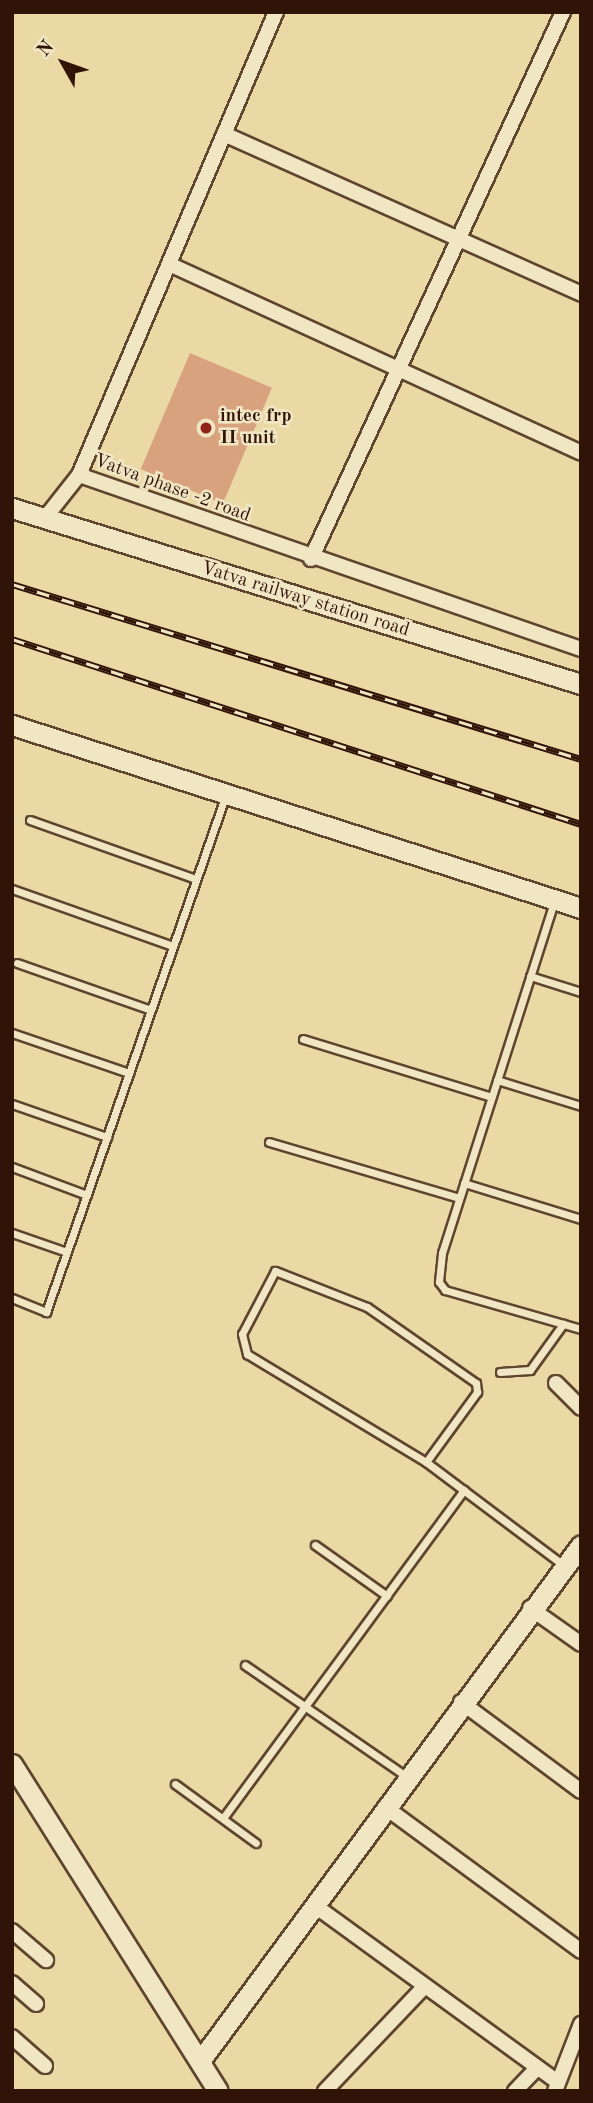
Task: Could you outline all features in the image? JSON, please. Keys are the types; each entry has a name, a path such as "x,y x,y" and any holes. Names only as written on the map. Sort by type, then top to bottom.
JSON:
{"street":[{"name":"Vatva phase -2 road","path":"276,12 79,475 311,559 581,649"},
{"path":"311,559 563,12"},
{"path":"224,134 460,237 581,294"},
{"path":"169,264 581,453"},
{"path":"29,513 79,475"},
{"name":"Vatva railway station road","path":"29,513 581,684"},
{"path":"12,725 581,908"},
{"path":"556,1383 581,1408"},
{"path":"200,2061 562,1564 581,1545"},
{"path":"530,1608 581,1644"},
{"path":"461,1702 581,1791"},
{"path":"12,1764 218,2091"},
{"path":"385,1807 581,1951"},
{"path":"314,1905 537,2068 556,2087 581,2024"},
{"path":"12,1931 46,1960"},
{"path":"12,1983 36,2004"},
{"path":"325,2091 424,1987"},
{"path":"12,2037 45,2066"},
{"path":"514,2091 537,2068"}],"lane":[{"path":"12,1298 46,1312 226,793"},
{"path":"30,820 196,879"},
{"path":"12,889 173,946"},
{"path":"555,899 442,1253 441,1287 581,1329"},
{"path":"17,963 151,1010"},
{"path":"530,976 581,992"},
{"path":"12,1032 129,1073"},
{"path":"303,1039 491,1097"},
{"path":"497,1080 581,1105"},
{"path":"12,1104 107,1137"},
{"path":"269,1142 459,1198"},
{"path":"12,1167 87,1195"},
{"path":"464,1183 581,1219"},
{"path":"12,1233 67,1252"},
{"path":"426,1462 477,1392 476,1383 367,1307 275,1271 242,1334 247,1354 426,1462 562,1564"},
{"path":"500,1372 530,1370 563,1324"},
{"path":"223,1818 307,1709 464,1490"},
{"path":"314,1545 387,1596"},
{"path":"245,1665 407,1777"},
{"path":"175,1784 256,1843"}],"building":[{"name":"intec frp II unit","path":"190,353 272,388 223,504 141,469"}],"railway":[{"path":"12,584 581,759"},
{"path":"12,639 581,824"}],"place":[{"name":"intec frp II unit","path":"206,428"}]}
